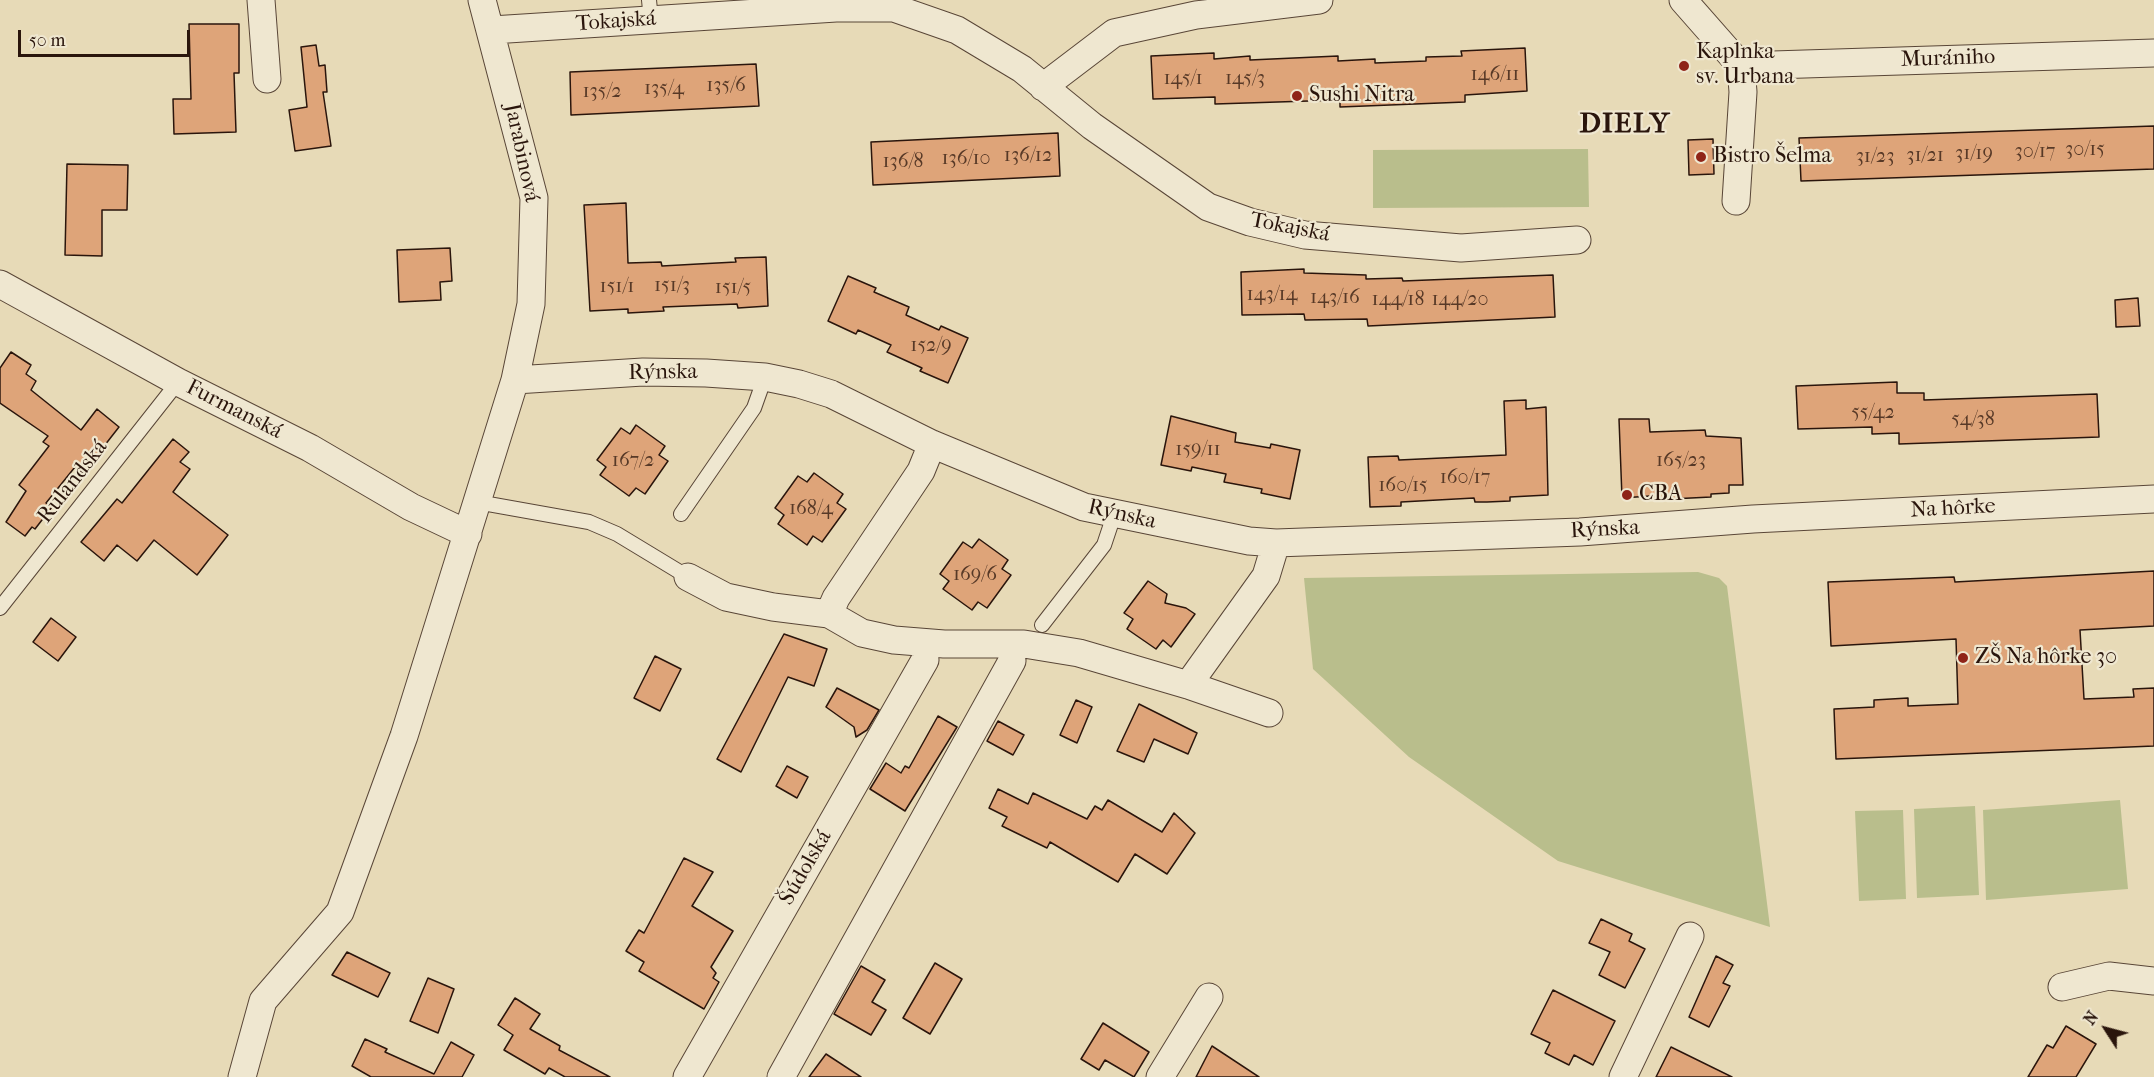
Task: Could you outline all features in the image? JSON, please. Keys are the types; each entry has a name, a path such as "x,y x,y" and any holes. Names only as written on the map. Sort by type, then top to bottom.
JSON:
{"street":[{"path":"261,0 267,79"},
{"name":"Jarabinová","path":"242,1077 263,1001 340,912 404,736 515,380 531,304 534,198 492,30 482,0"},
{"path":"1043,87 1114,33 1196,15 1319,0"},
{"path":"1683,0 1741,66 1743,92 1736,201"},
{"name":"Tokajská","path":"492,30 650,10 894,8 957,30 1022,69 1092,126 1208,207 1250,222 1305,235 1461,248 1577,240"},
{"name":"Murániho","path":"1741,66 2154,53"},
{"name":"Furmanská","path":"0,284 178,382 310,448 411,507 468,534"},
{"name":"Rýnska","path":"515,380 643,372 765,377 831,394 932,444 1084,507 1249,541 1276,543 1569,532 1753,519"},
{"path":"829,614 836,598 921,471 932,444"},
{"name":"Na hôrke","path":"1753,519 2154,499"},
{"path":"1188,685 1266,576 1276,543"},
{"path":"688,577 726,597 773,607 829,614 862,633 894,640 944,644 1024,644 1079,653 1188,685 1269,713"},
{"name":"Šúdolská","path":"687,1077 925,660"},
{"path":"781,1077 1012,661"},
{"path":"1623,1077 1690,936"},
{"path":"2062,987 2109,976 2154,981"},
{"path":"1160,1077 1209,997"}],"lane":[{"path":"681,514 754,408 765,377"},
{"name":"Rulandská","path":"0,608 178,382"},
{"path":"477,502 589,522 617,534 688,577"},
{"path":"1042,624 1104,544 1114,515"}],"green space":[{"path":"1588,149 1589,207 1373,208 1373,150"},
{"path":"1698,572 1719,578 1727,586 1770,927 1558,861 1409,757 1313,669 1304,578"},
{"path":"2120,800 2128,889 1986,900 1983,810"},
{"path":"1975,806 1979,895 1917,898 1914,809"},
{"path":"1903,810 1906,899 1859,901 1855,811"}],"building":[{"path":"189,24 239,24 239,73 234,73 236,132 174,134 173,99 191,99"},
{"path":"316,45 319,66 325,65 327,92 323,92 331,146 295,151 289,110 307,107 301,47"},
{"path":"1525,48 1527,91 1465,95 1465,102 1340,107 1340,100 1215,104 1215,97 1153,99 1151,56 1214,53 1214,59 1250,56 1250,60 1338,56 1338,61 1375,59 1375,63 1426,61 1426,57 1462,56 1461,51"},
{"path":"756,64 759,106 571,115 570,72"},
{"path":"2154,126 2154,169 1801,181 1799,138"},
{"path":"1058,133 1060,176 873,185 871,142"},
{"name":"Bistro Šelma","path":"1713,139 1714,174 1689,175 1688,140"},
{"path":"67,164 128,165 127,210 102,210 102,256 65,255"},
{"path":"626,203 628,263 661,262 662,266 736,262 735,258 766,257 768,306 738,308 737,304 663,307 664,311 628,313 628,309 590,311 584,205"},
{"path":"450,248 452,281 440,282 441,300 399,302 397,250"},
{"path":"1304,269 1304,273 1366,275 1366,279 1402,278 1403,281 1553,275 1555,317 1368,326 1367,319 1305,320 1304,314 1242,315 1241,272"},
{"path":"848,276 876,288 874,292 909,307 906,315 939,330 941,326 968,338 948,383 920,371 922,368 887,352 891,345 858,330 856,334 828,321"},
{"path":"2138,298 2140,326 2116,327 2115,300"},
{"path":"11,352 31,365 26,374 36,381 31,390 81,430 97,409 119,427 83,473 75,467 46,503 52,507 35,529 32,527 25,536 6,522 26,491 19,485 49,446 43,442 48,436 0,403 0,368"},
{"path":"1897,382 1897,393 1924,393 1924,400 2097,394 2099,437 1899,444 1899,433 1872,434 1872,427 1798,429 1796,386"},
{"path":"1526,400 1526,409 1546,407 1548,495 1510,497 1510,501 1475,502 1474,498 1401,502 1401,506 1370,507 1368,457 1398,456 1399,460 1506,455 1504,401"},
{"path":"1171,416 1236,433 1235,442 1270,448 1271,444 1300,450 1290,499 1261,493 1262,489 1224,482 1226,474 1192,467 1191,471 1161,465"},
{"path":"1619,419 1649,419 1650,432 1705,430 1706,436 1741,438 1743,485 1729,485 1729,493 1711,494 1711,497 1651,500 1650,496 1622,498"},
{"path":"636,425 665,446 659,455 668,461 645,494 636,488 629,496 600,475 606,467 597,460 621,428 630,434"},
{"path":"173,439 189,452 180,462 190,469 173,492 228,535 197,575 154,540 137,561 117,545 104,561 81,542 117,499 122,503"},
{"path":"814,473 843,494 837,503 846,509 822,542 813,536 807,545 778,524 784,515 775,508 798,476 807,482"},
{"path":"979,539 1008,560 1002,569 1011,575 987,608 978,602 972,610 943,589 949,581 940,574 963,542 972,548"},
{"path":"2154,571 2154,626 2080,630 2084,699 2134,697 2133,689 2154,688 2154,746 1836,759 1834,709 1874,707 1874,700 1908,698 1908,706 1958,704 1956,639 1831,646 1828,582 1954,577 1955,582"},
{"path":"1148,581 1167,594 1165,603 1186,608 1195,614 1171,647 1163,640 1156,649 1127,629 1133,619 1124,613"},
{"path":"51,618 76,637 58,661 33,642"},
{"path":"784,634 827,649 814,686 788,677 741,772 717,759"},
{"path":"655,656 681,669 660,711 634,698"},
{"path":"837,688 879,710 867,730 856,737 854,727 826,707"},
{"path":"1076,700 1092,707 1077,743 1060,735"},
{"path":"1139,704 1197,733 1188,754 1154,739 1144,762 1117,751"},
{"path":"938,716 957,727 905,811 870,789 886,763 901,773 905,766 909,768"},
{"path":"998,721 1024,735 1013,755 987,741"},
{"path":"787,766 808,777 797,798 776,786"},
{"path":"998,789 1028,804 1033,793 1087,819 1095,806 1102,810 1108,800 1162,832 1174,813 1195,833 1167,874 1135,854 1118,882 1050,842 1047,848 1002,826 1007,817 989,808"},
{"path":"684,858 713,872 692,906 733,931 711,967 716,973 713,978 719,982 704,1009 639,971 644,962 626,951 639,930 644,933"},
{"path":"1601,919 1632,934 1629,941 1645,949 1625,988 1599,975 1610,952 1589,943"},
{"path":"347,952 390,973 378,997 332,975"},
{"path":"1716,956 1733,965 1723,983 1730,986 1709,1027 1689,1017"},
{"path":"935,963 962,979 930,1034 903,1018"},
{"path":"861,966 885,980 872,1002 886,1010 871,1035 834,1014"},
{"path":"428,978 454,989 438,1033 410,1021"},
{"path":"1553,990 1615,1021 1593,1065 1574,1055 1569,1065 1545,1053 1550,1043 1531,1034"},
{"path":"515,998 540,1014 530,1029 560,1046 559,1050 610,1077 565,1077 549,1068 545,1074 504,1050 513,1035 498,1025"},
{"path":"1103,1023 1149,1052 1134,1077 1105,1060 1099,1070 1081,1059"},
{"path":"2066,1026 2096,1044 2076,1077 2028,1077 2047,1045 2053,1048"},
{"path":"365,1039 387,1049 385,1052 434,1074 451,1042 474,1055 462,1077 371,1077 352,1066"},
{"path":"1212,1046 1259,1077 1196,1077"},
{"path":"1671,1047 1732,1077 1656,1077"},
{"path":"826,1054 861,1077 809,1077"}],"place":[{"name":"Kaplnka sv. Urbana","path":"1684,66"},
{"name":"Sushi Nitra","path":"1297,96"},
{"name":"Bistro Šelma","path":"1701,157"},
{"name":"CBA","path":"1627,495"},
{"name":"ZŠ Na hôrke 30","path":"1963,658"}],"district":[{"name":"DIELY","path":"1625,125"}]}
